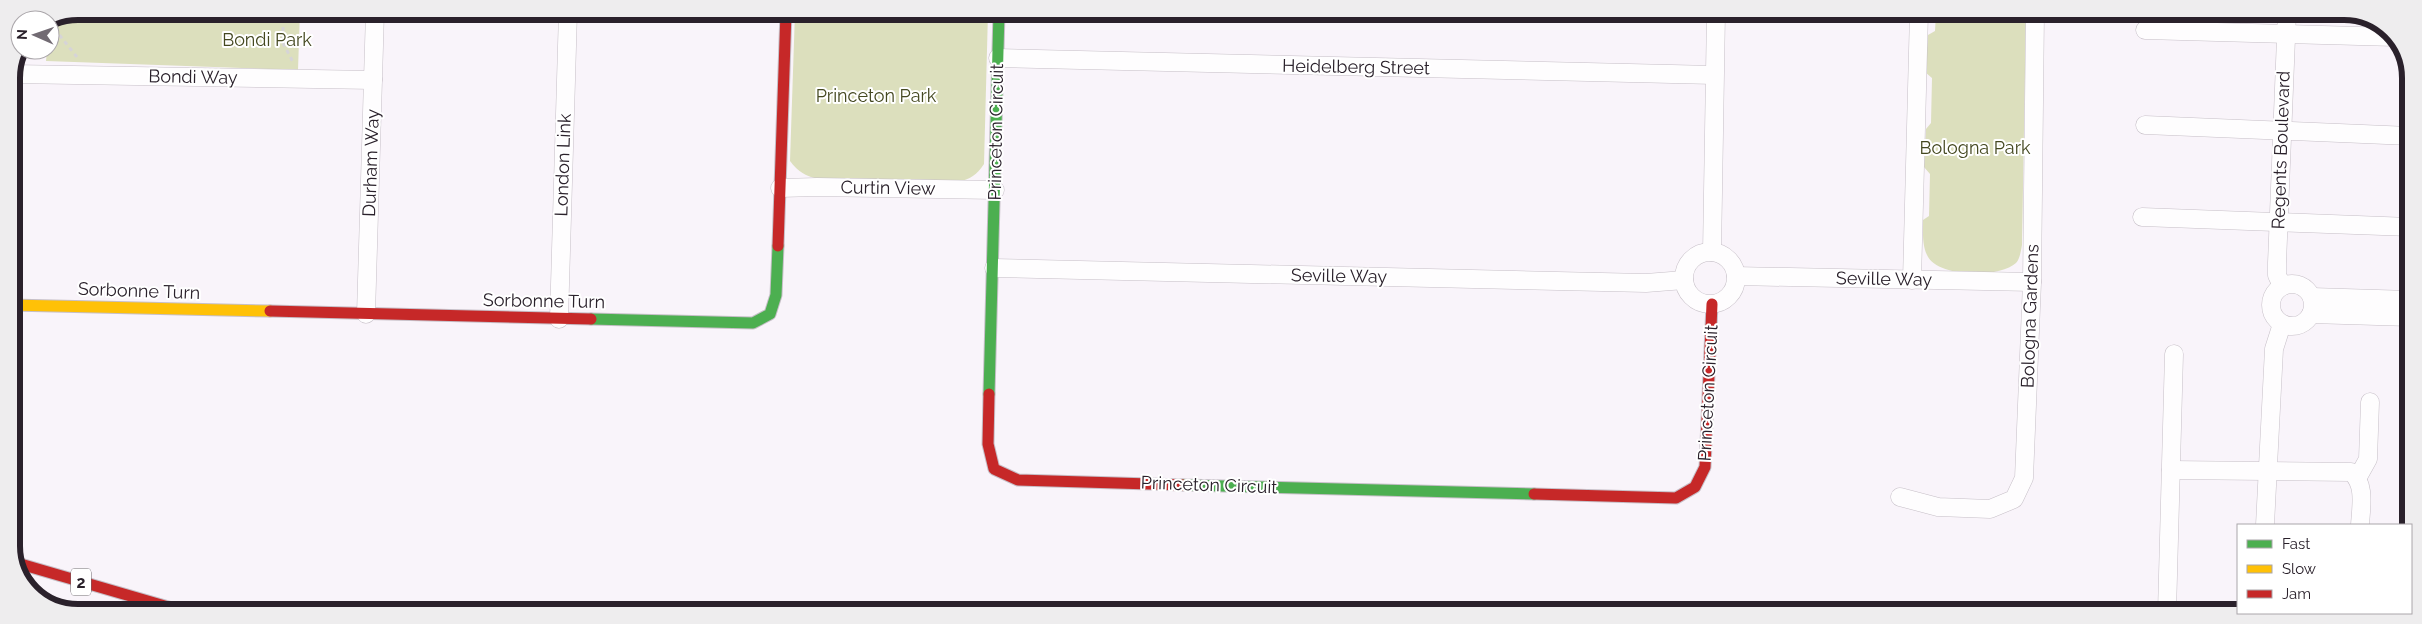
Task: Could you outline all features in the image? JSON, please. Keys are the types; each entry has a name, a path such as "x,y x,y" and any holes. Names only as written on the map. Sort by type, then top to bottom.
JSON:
{"main road":[{"name":"Sorbonne Turn","path":"20,304 753,323 770,314 776,295 786,20"},
{"name":"Princeton Circuit","path":"999,20 994,268 988,444 994,469 1018,480 1676,498 1695,487 1705,467 1712,304"},
{"name":"2","path":"23,565 158,604"}],"street":[{"name":"Durham Way","path":"366,314 375,20"},
{"name":"London Link","path":"559,319 568,20"},
{"path":"1712,252 1716,20"},
{"path":"1912,280 1919,20"},
{"name":"Bologna Gardens","path":"1900,497 1938,508 1990,509 2014,499 2024,478 2032,282 2035,20"},
{"name":"Regents Boulevard","path":"2282,286 2277,275 2287,20"},
{"path":"2145,30 2384,37"},
{"name":"Heidelberg Street","path":"998,58 1714,75"},
{"name":"Bondi Way","path":"20,74 373,80"},
{"path":"2145,125 2402,136"},
{"name":"Curtin View","path":"780,188 995,190"},
{"path":"2142,217 2402,227"},
{"path":"1712,252 1724,255 1733,265 1736,276 1734,288 1726,299 1712,304 1701,302 1689,294 1684,280 1687,267 1698,255 1712,252"},
{"name":"Seville Way","path":"994,268 1646,283 1684,280"},
{"name":"Seville Way","path":"1736,276 2032,282"},
{"path":"2292,283 2306,288 2311,306 2298,325 2288,326 2282,324 2274,316 2271,306 2274,293 2282,286 2292,283"},
{"path":"2311,306 2402,300"},
{"path":"2311,306 2402,316"},
{"path":"2265,524 2274,349 2282,324"},
{"path":"2167,604 2174,354"},
{"path":"2358,477 2368,459 2370,402"},
{"path":"2171,470 2351,472 2358,477 2361,486 2360,524"}],"path":[{"path":"283,20 283,43 293,63"},
{"path":"60,36 76,57"}],"green space":[{"name":"Bondi Park","path":"300,20 298,70 46,61 60,60 60,23 67,21"},
{"name":"Princeton Park","path":"795,20 988,20 984,164 976,174 958,182 818,179 799,171 790,161"},
{"name":"Bologna Park","path":"1936,20 2026,20 2022,245 2016,263 2008,268 1983,273 1955,272 1933,263 1924,247 1923,220 1929,216 1930,174 1924,167 1926,129 1931,123 1932,78 1925,72 1928,35 1935,31"}],"traffic: fast":[{"path":"989,394 999,20"},
{"path":"591,319 753,323 770,314 776,295 778,246"},
{"path":"1183,485 1534,494"}],"traffic: slow":[{"path":"20,305 270,311"}],"traffic: jam":[{"path":"778,246 786,20"},
{"path":"1534,494 1676,498 1695,487 1705,467 1712,304"},
{"path":"270,311 591,319"},
{"path":"989,394 988,444 994,469 1018,480 1183,485"},
{"path":"23,565 158,604"}]}
